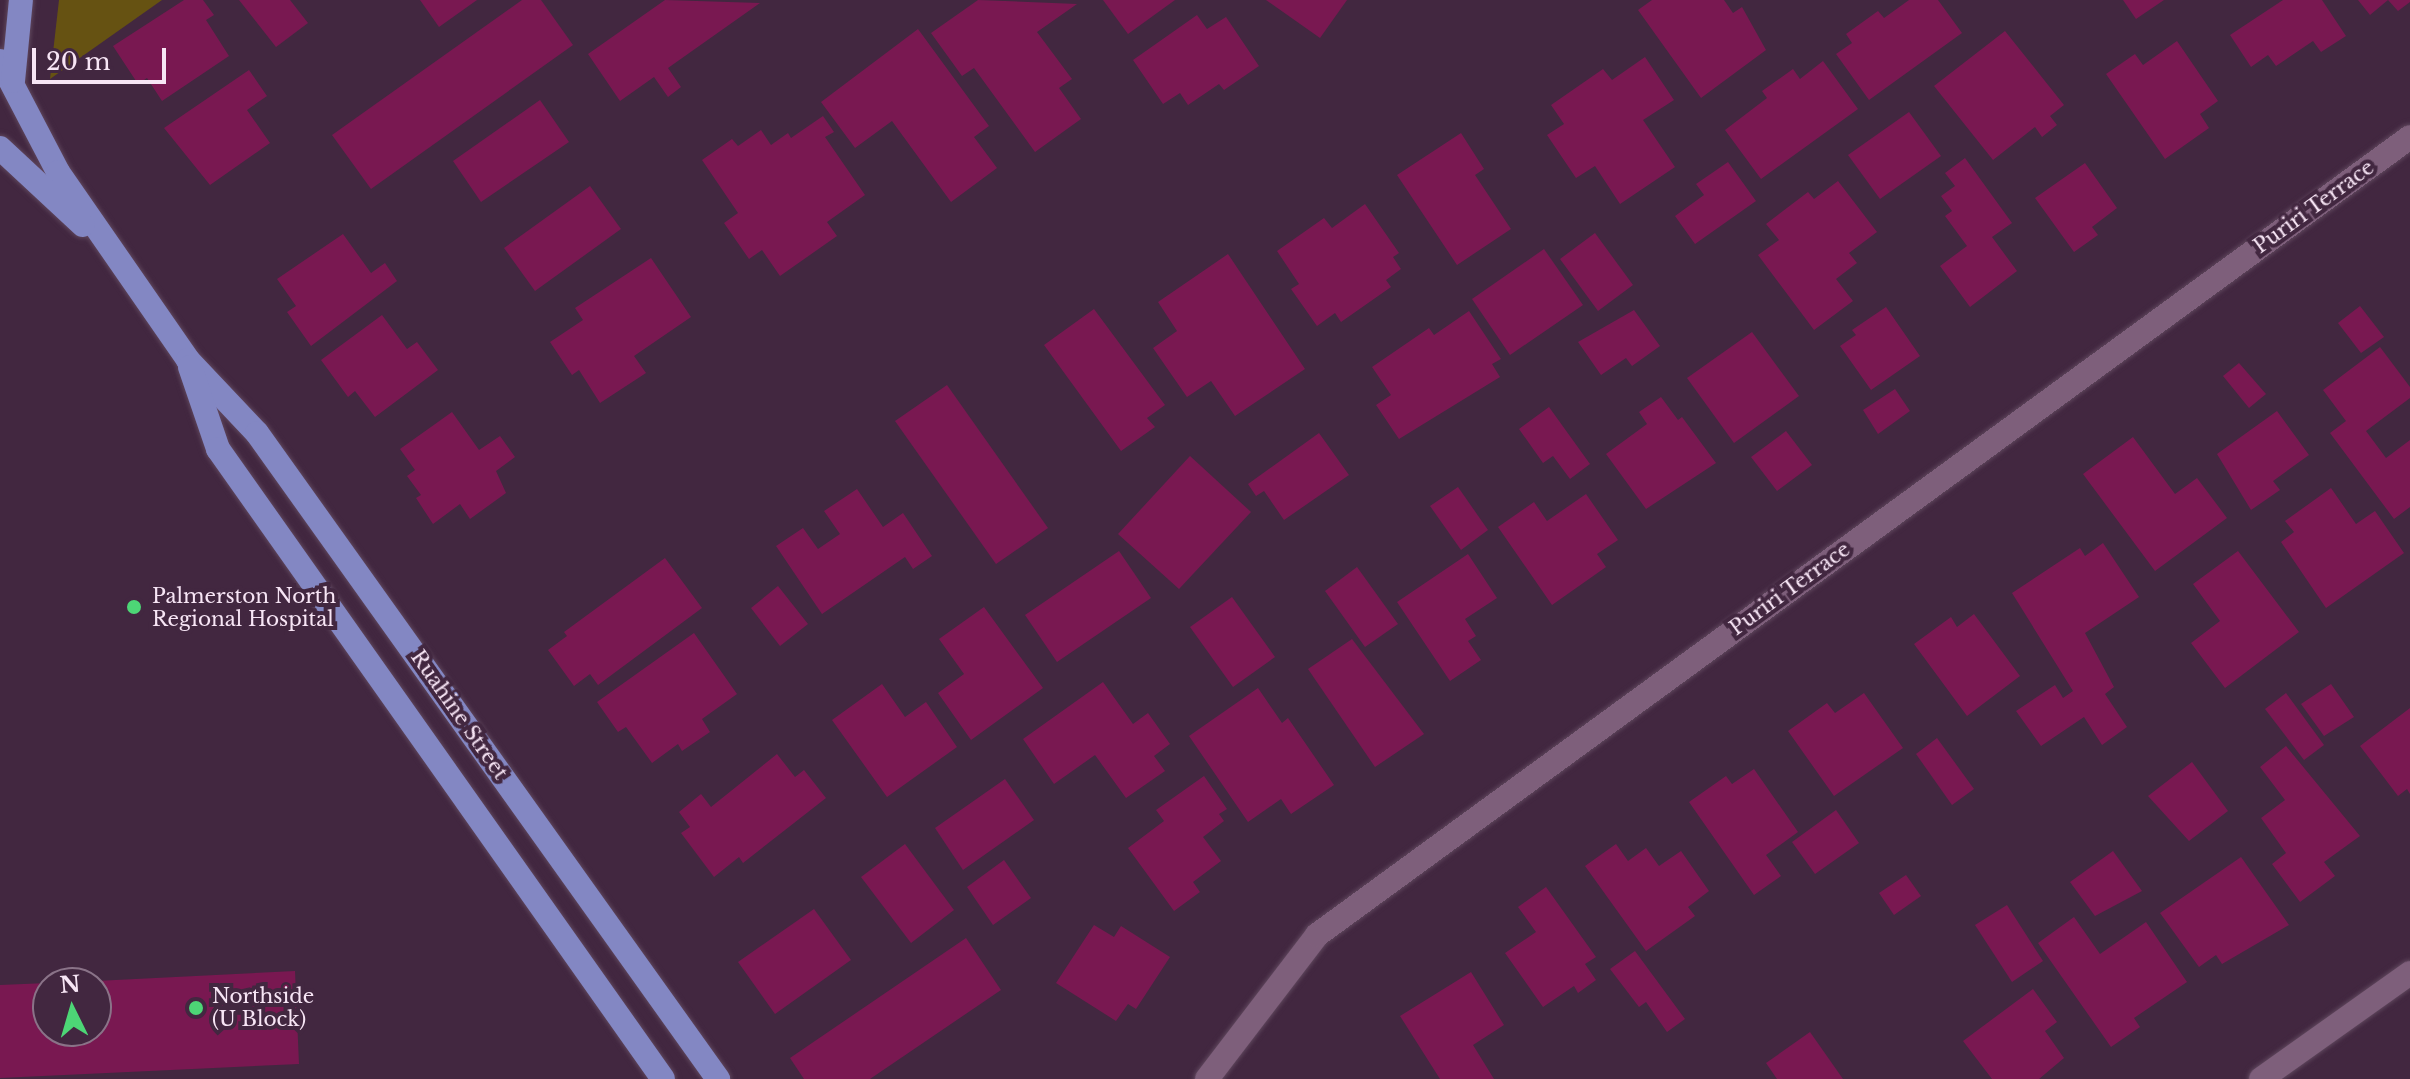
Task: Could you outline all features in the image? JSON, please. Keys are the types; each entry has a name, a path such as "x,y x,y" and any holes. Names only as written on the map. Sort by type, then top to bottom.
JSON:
{"main road":[{"path":"14,89 14,33 21,0"},
{"name":"Ruahine Street","path":"0,61 58,172 188,360 257,433 718,1079"},
{"path":"0,148 117,257"},
{"name":"Ruahine Street","path":"188,360 218,449 663,1079"}],"street":[{"name":"Puriri Terrace","path":"1207,1079 1317,935 2410,137"},
{"path":"2261,1079 2410,973"}],"shaded area":[{"path":"59,0 162,0 50,79"}],"building":[{"path":"184,0 203,0 214,15 206,20 229,56 162,101 147,78 138,84 113,46"},
{"path":"239,0 290,0 308,23 276,47"},
{"path":"420,0 477,0 439,27"},
{"path":"522,0 541,0 573,45 371,189 332,135"},
{"path":"665,0 760,3 668,68 681,87 668,97 654,77 620,101 588,54"},
{"path":"978,0 1077,4 1037,32 1072,79 1059,88 1081,119 1035,152 974,68 962,76 931,33"},
{"path":"1103,0 1175,0 1128,34"},
{"path":"1266,0 1347,0 1320,38"},
{"path":"1652,0 1724,0 1733,13 1742,7 1766,50 1701,98 1638,10"},
{"path":"1909,0 1938,0 1962,33 1869,100 1836,54 1852,43 1846,34 1878,11 1884,18"},
{"path":"2123,0 2164,0 2136,19"},
{"path":"2283,0 2322,0 2346,36 2321,52 2313,41 2276,66 2268,55 2251,67 2230,35"},
{"path":"2358,0 2388,0 2370,15"},
{"path":"2388,0 2410,0 2410,2 2398,11"},
{"path":"1197,15 1207,29 1226,17 1259,66 1224,90 1219,84 1188,105 1180,93 1163,104 1133,60"},
{"path":"918,29 989,126 974,137 997,168 951,202 892,121 855,148 821,102"},
{"path":"2005,31 2064,105 2050,116 2057,125 2042,137 2035,127 1993,160 1934,86"},
{"path":"2177,41 2218,101 2200,114 2209,128 2165,159 2106,74 2135,54 2143,65"},
{"path":"1645,57 1674,100 1643,120 1675,167 1620,204 1595,166 1576,178 1547,135 1564,124 1551,105 1603,69 1612,80"},
{"path":"1823,61 1858,109 1761,179 1725,130 1767,98 1762,91 1793,69 1800,79"},
{"path":"249,70 267,96 247,110 270,143 210,185 164,128"},
{"path":"540,100 569,142 481,202 453,161"},
{"path":"1909,112 1941,156 1880,199 1848,155"},
{"path":"823,116 834,132 825,137 865,195 827,222 837,236 780,276 762,250 749,259 724,223 738,213 702,160 732,139 738,146 761,130 771,145 788,133 791,138"},
{"path":"1461,133 1484,169 1475,175 1511,229 1457,265 1397,175"},
{"path":"1965,158 2012,223 1992,237 2017,271 1970,307 1940,266 1967,246 1945,216 1952,211 1941,196 1955,186 1945,173"},
{"path":"1728,162 1756,201 1695,244 1675,216 1704,195 1696,184"},
{"path":"2085,163 2117,208 2092,227 2098,235 2074,252 2035,198"},
{"path":"1838,181 1877,232 1849,253 1857,263 1836,279 1853,301 1814,330 1758,255 1779,240 1766,224 1808,192 1814,199"},
{"path":"590,186 621,229 535,291 504,248"},
{"path":"1365,204 1399,253 1393,257 1401,269 1386,280 1391,287 1341,322 1335,313 1317,326 1291,289 1299,284 1277,251 1324,218 1332,228"},
{"path":"1595,233 1633,285 1598,311 1560,259"},
{"path":"343,234 371,273 385,263 397,281 311,346 287,312 296,306 277,279"},
{"path":"1544,249 1583,305 1510,355 1472,299"},
{"path":"1228,254 1305,369 1235,416 1211,381 1187,397 1153,348 1177,331 1158,302"},
{"path":"651,258 691,317 634,356 646,373 600,403 579,370 572,375 550,342 583,320 575,308"},
{"path":"2360,306 2384,337 2361,353 2338,323"},
{"path":"1886,307 1920,356 1871,390 1840,346 1856,335 1852,330"},
{"path":"1094,309 1165,405 1147,418 1155,427 1121,451 1044,345"},
{"path":"1634,310 1660,346 1632,366 1626,358 1601,375 1578,342"},
{"path":"1469,311 1501,359 1492,364 1500,377 1399,439 1376,405 1391,395 1372,367 1429,328 1434,335"},
{"path":"382,315 407,349 417,342 438,370 375,417 355,391 348,397 321,360"},
{"path":"1752,332 1799,396 1734,443 1687,378"},
{"path":"2380,347 2410,387 2410,398 2366,431 2386,458 2410,440 2410,507 2394,519 2330,433 2346,421 2323,390"},
{"path":"2239,363 2266,394 2249,408 2223,376"},
{"path":"947,385 1048,528 996,564 895,421"},
{"path":"1895,389 1910,411 1878,434 1863,410"},
{"path":"1661,397 1678,420 1682,417 1716,463 1646,509 1606,454 1647,424 1639,412"},
{"path":"1549,407 1590,464 1570,479 1553,456 1543,463 1519,429"},
{"path":"2277,411 2309,455 2273,481 2280,490 2251,510 2217,454"},
{"path":"452,412 479,450 500,436 515,457 496,471 506,493 470,519 460,504 433,524 416,498 421,495 407,476 415,470 400,449"},
{"path":"1786,431 1812,465 1777,491 1751,457"},
{"path":"1319,433 1349,475 1284,520 1264,491 1256,496 1248,484"},
{"path":"2133,437 2175,494 2197,478 2227,518 2155,571 2083,474"},
{"path":"1190,456 1251,512 1179,589 1118,534"},
{"path":"1458,487 1488,530 1461,550 1430,506"},
{"path":"2331,488 2356,524 2375,511 2404,553 2326,608 2281,542 2294,532 2285,521"},
{"path":"857,489 883,527 903,513 932,556 913,569 905,557 822,614 776,546 803,528 818,549 840,534 824,511"},
{"path":"1586,494 1618,540 1597,554 1606,567 1552,605 1498,527 1534,502 1547,521"},
{"path":"2103,543 2139,597 2085,633 2114,687 2105,694 2127,727 2102,745 2084,717 2041,746 2016,711 2055,685 2063,698 2073,691 2012,593 2080,548 2085,556"},
{"path":"1119,551 1151,598 1057,662 1025,615"},
{"path":"2238,551 2299,632 2225,688 2191,643 2220,621 2193,584"},
{"path":"1468,554 1497,598 1465,619 1476,636 1468,641 1481,660 1450,681 1397,602"},
{"path":"665,558 702,608 598,685 590,674 574,686 548,650 567,636 564,632"},
{"path":"1357,567 1398,624 1365,647 1325,591"},
{"path":"778,586 808,624 780,646 751,608"},
{"path":"1232,597 1275,657 1233,687 1190,627"},
{"path":"984,607 1043,688 971,740 938,693 964,674 939,639"},
{"path":"1974,614 2020,676 1967,716 1914,644 1951,617 1957,627"},
{"path":"694,633 737,694 702,719 710,732 682,751 678,744 652,763 626,727 618,732 597,702"},
{"path":"1352,639 1424,734 1375,767 1308,669"},
{"path":"1103,682 1133,724 1148,713 1170,744 1154,756 1165,771 1126,798 1095,755 1054,784 1023,739"},
{"path":"882,684 905,717 926,702 957,747 887,797 832,720"},
{"path":"2331,684 2354,717 2324,736 2301,704"},
{"path":"1258,688 1282,723 1288,718 1334,785 1291,814 1281,799 1248,822 1189,736"},
{"path":"1864,693 1903,748 1834,796 1788,731 1827,703 1835,713"},
{"path":"2286,693 2324,745 2304,760 2265,709"},
{"path":"2410,708 2410,794 2407,789 2398,796 2360,746"},
{"path":"1937,738 1974,789 1952,805 1916,754"},
{"path":"2286,746 2360,836 2324,862 2335,876 2300,902 2272,864 2286,853 2261,818 2285,800 2260,767"},
{"path":"777,754 795,777 804,770 826,798 743,863 739,857 714,877 681,833 690,827 679,812 701,794 711,807"},
{"path":"2192,762 2228,811 2189,841 2148,796"},
{"path":"1754,769 1798,832 1766,855 1781,876 1754,895 1689,802 1726,776 1732,784"},
{"path":"1204,776 1227,809 1219,814 1224,821 1203,837 1221,861 1193,882 1200,892 1174,911 1128,848 1164,821 1156,810"},
{"path":"1005,779 1034,820 963,870 935,828"},
{"path":"1836,810 1859,843 1815,874 1792,842"},
{"path":"905,844 954,910 911,943 861,877"},
{"path":"1616,844 1628,861 1646,848 1659,866 1681,851 1709,891 1688,907 1695,916 1646,951 1585,866"},
{"path":"2113,851 2142,891 2095,916 2070,882"},
{"path":"2241,857 2289,925 2222,964 2216,955 2199,967 2160,913"},
{"path":"1004,860 1031,898 993,925 967,887"},
{"path":"1906,875 1921,896 1894,915 1879,893"},
{"path":"1546,887 1596,957 1585,964 1596,980 1578,993 1574,986 1543,1007 1505,953 1536,932 1518,907"},
{"path":"2007,905 2043,961 2012,982 1975,925"},
{"path":"814,909 851,960 775,1014 738,962"},
{"path":"2074,917 2100,954 2146,922 2187,982 2134,1018 2140,1027 2111,1047 2038,943"},
{"path":"1094,925 1114,937 1121,926 1170,957 1136,1009 1128,1004 1116,1021 1056,983"},
{"path":"966,938 1001,990 870,1079 804,1079 790,1058"},
{"path":"1635,951 1685,1019 1667,1032 1646,1002 1639,1007 1610,969"},
{"name":"Northside (U Block)","path":"295,971 299,1064 0,1078 0,985 32,984 32,1047 112,1047 112,980"},
{"path":"1471,972 1504,1025 1473,1045 1494,1079 1440,1079 1400,1016"},
{"path":"2033,989 2057,1022 2045,1031 2064,1058 2039,1079 1992,1079 1963,1041"},
{"path":"1810,1032 1843,1079 1777,1079 1766,1063"}],"place":[{"name":"Palmerston North Regional Hospital","path":"134,607"},
{"name":"Northside (U Block)","path":"196,1008"}]}
